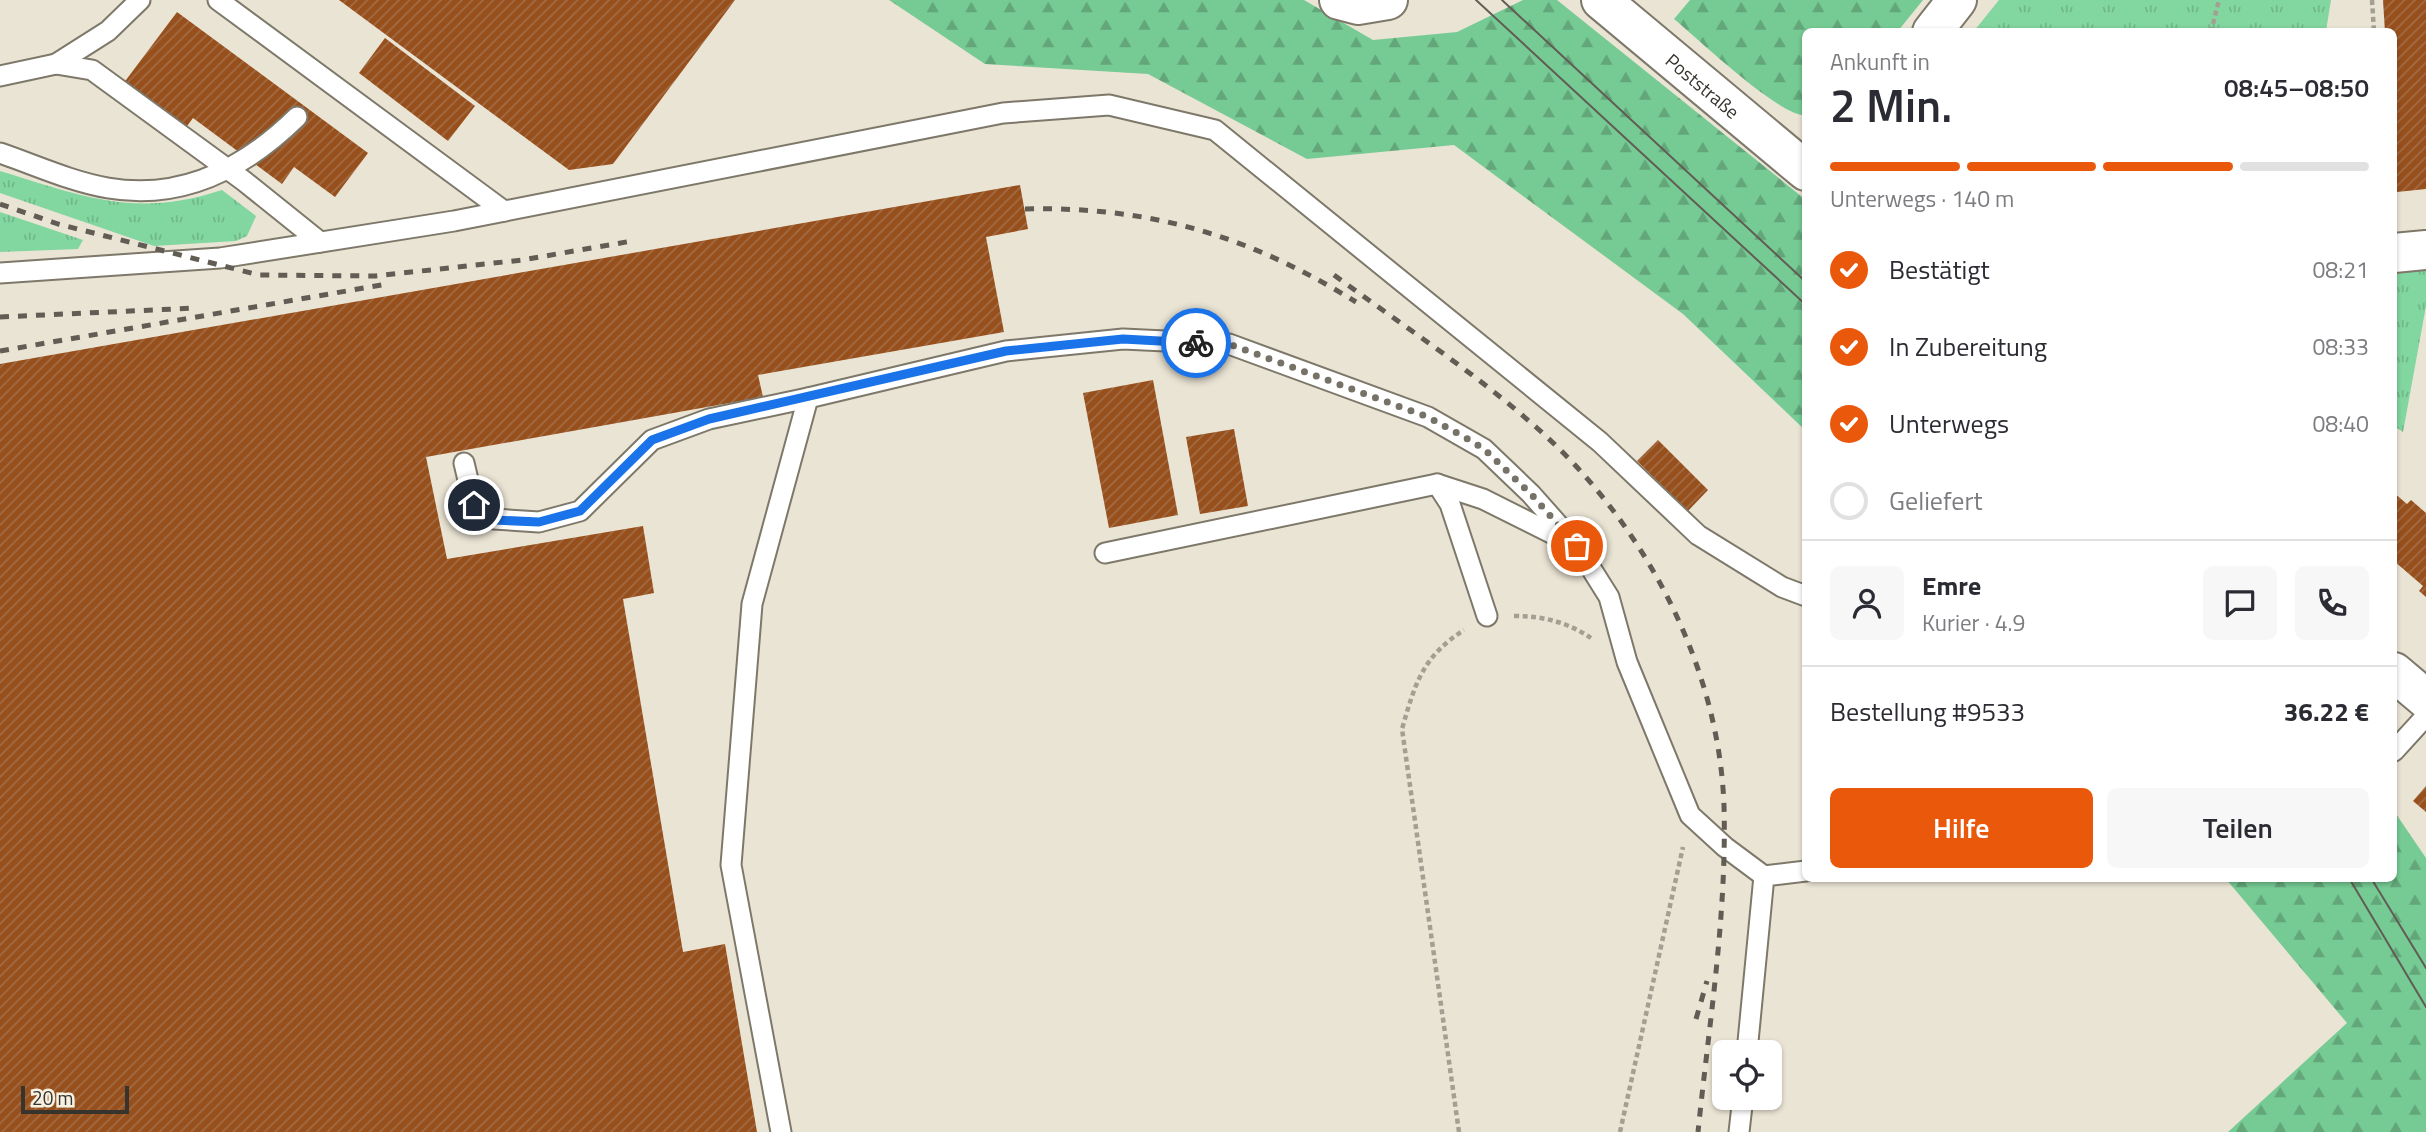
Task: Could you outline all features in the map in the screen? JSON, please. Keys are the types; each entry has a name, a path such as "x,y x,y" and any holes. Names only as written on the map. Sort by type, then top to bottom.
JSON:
{"street":[{"path":"1339,0 1358,5 1388,0"},
{"name":"Poststraße","path":"1601,0 1802,168"},
{"path":"1935,28 1957,0"},
{"path":"2397,253 2426,250"},
{"path":"2397,674 2426,699"}],"lane":[{"path":"56,64 108,31 140,0"},
{"path":"218,0 504,211"},
{"path":"0,76 56,64 92,70 244,181 320,242"},
{"path":"0,273 220,258 504,211 1003,113 1109,105 1215,130 1600,442 1698,535 1782,587 1802,594"},
{"path":"0,153 107,188 155,192 199,182 248,159 297,117"},
{"path":"464,463 474,505 494,520 539,522 580,511 652,440 709,419 1006,351 1123,339 1229,344 1428,417 1484,449 1531,494 1577,546 1609,597 1627,662 1690,815 1725,847 1764,876 1802,871"},
{"path":"781,1132 730,865 752,604 808,398"},
{"path":"1105,552 1437,484 1483,499 1577,546"},
{"path":"1437,484 1450,504 1488,616"},
{"path":"2397,748 2426,716"},
{"path":"1748,1040 1764,876"},
{"path":"1739,1132 1742,1110"}],"path":[{"path":"2212,28 2219,0"},
{"path":"2372,0 2374,28"},
{"path":"1459,1132 1402,729 1416,680 1433,654 1488,616 1534,616 1572,625 1627,662"},
{"path":"1620,1132 1690,815"}],"green space":[{"path":"889,0 1304,0 1373,40 1457,32 1523,0 1557,0 1802,197 1802,427 1683,314 1454,145 1307,159 1148,74 985,64"},
{"path":"1690,0 1923,0 1900,28 1802,28 1802,114 1794,113 1759,91 1674,19"},
{"path":"1999,0 2331,0 2326,28 1976,28"},
{"path":"0,171 57,189 110,201 162,203 191,199 222,190 256,216 247,236 236,241 154,246 0,193"},
{"path":"0,212 83,240 78,249 0,252"},
{"path":"2426,260 2426,306 2403,432 2397,428 2397,262"},
{"path":"2397,815 2426,858 2426,1132 2228,1132 2347,1023 2229,882 2397,882"}],"building":[{"path":"339,0 735,0 613,164 569,170"},
{"path":"2383,0 2426,0 2426,189 2397,192 2397,28 2385,28"},
{"path":"177,12 368,153 335,197 294,167 282,184 193,118 176,141 114,96"},
{"path":"385,38 475,106 448,141 359,73"},
{"path":"1020,185 1028,229 986,237 1004,332 758,375 763,397 426,457 447,559 643,526 654,593 623,599 683,952 725,944 757,1132 0,1132 0,364"},
{"path":"1153,380 1178,515 1109,528 1083,393"},
{"path":"1234,429 1248,506 1200,514 1186,437"},
{"path":"1658,440 1708,490 1688,511 1637,461"},
{"path":"2397,496 2407,504 2411,500 2426,513 2426,597 2419,591 2423,586 2397,564"},
{"path":"2426,786 2426,812 2413,801"}],"tram line":[{"path":"1476,0 1802,301"},
{"path":"1502,0 1802,278"},
{"path":"2351,882 2426,1007"},
{"path":"2373,882 2426,968"}],"railway":[{"path":"0,204 58,224 259,275 375,276 522,260 632,241"},
{"path":"1025,209 1115,213 1198,230 1277,259 1356,302"},
{"path":"1334,275 1488,388 1537,428 1575,465 1610,506 1641,551 1668,598 1690,648 1707,700 1719,753 1724,806 1720,929 1698,1132"},
{"path":"0,351 387,284"},
{"path":"0,317 196,308"},
{"path":"1696,1019 1707,981"}],"way so far":[{"path":"1196,343 1229,344 1428,417 1484,449 1531,494 1577,546"}],"route":[{"path":"474,505 494,520 539,522 580,511 652,440 709,419 1006,351 1123,339 1196,343"}]}
